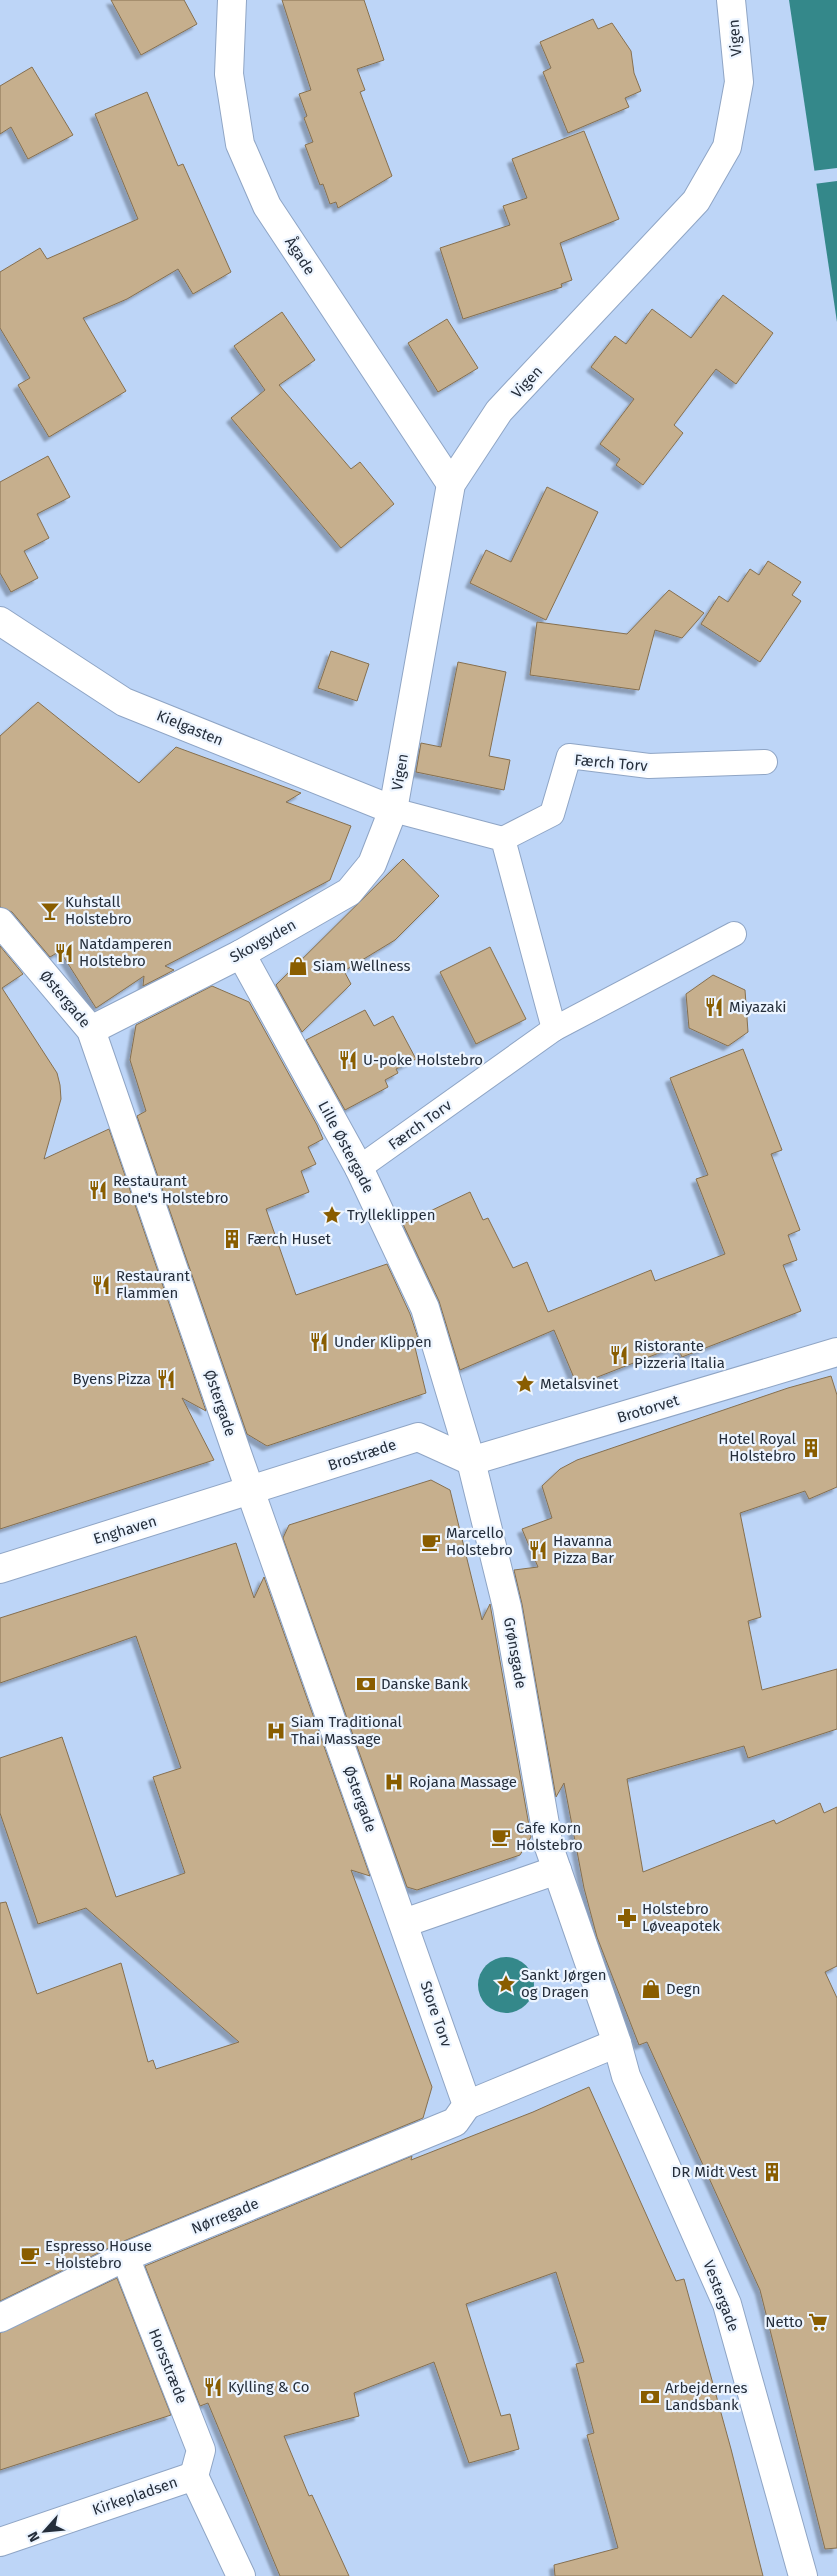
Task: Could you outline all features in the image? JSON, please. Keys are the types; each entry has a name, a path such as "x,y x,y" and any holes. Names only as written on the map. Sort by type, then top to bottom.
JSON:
{"street":[{"name":"Ågade","path":"232,0 229,74 240,144 267,206 451,484"},
{"name":"Vigen","path":"393,810 451,484 499,411 696,201 727,147 739,82 731,0"},
{"name":"Kielgasten","path":"0,621 124,702 393,810"},
{"name":"Skovgyden","path":"91,1030 241,954 349,892 372,864 393,810"},
{"name":"Østergade","path":"0,922 91,1030 401,1915"},
{"name":"Lille Østergade","path":"241,954 359,1168 425,1308 471,1461"},
{"name":"Brotorvet","path":"471,1461 831,1354"},
{"name":"Brostræde","path":"251,1491 418,1437 471,1461"},
{"name":"Grønsgade","path":"471,1461 507,1607 553,1858"},
{"name":"Enghaven","path":"0,1570 251,1491"},
{"path":"401,1915 553,1858 618,2049 461,2114"},
{"name":"Store Torv","path":"401,1915 461,2114"},
{"name":"Vestergade","path":"618,2049 626,2076 727,2304 803,2576"},
{"name":"Nørregade","path":"0,2318 125,2257 461,2114"},
{"name":"Horsstræde","path":"125,2257 201,2450 194,2476"},
{"name":"Kirkepladsen","path":"0,2542 194,2476 241,2576"}],"lane":[{"name":"Færch Torv","path":"504,839 552,814 569,756 649,766 765,762"},
{"path":"393,810 504,839 554,1029"},
{"name":"Færch Torv","path":"359,1168 554,1029 734,934"}],"shaded area":[{"path":"789,0 837,0 837,322"},
{"path":"506,1957 517,1959 526,1965 532,1974 534,1985 532,1996 526,2005 517,2011 506,2013 495,2011 486,2005 480,1996 478,1985 480,1974 486,1965 495,1959"}],"pier":[{"path":"837,168 837,181 814,184 812,171"}],"building":[{"path":"111,0 184,0 197,24 141,55"},
{"path":"282,0 364,0 384,60 357,69 365,90 360,92 392,176 338,208 336,202 330,204 323,184 320,185 305,145 313,142 304,118 307,116 299,94 311,90"},
{"path":"593,19 598,29 612,23 631,51 634,73 641,91 625,98 629,107 568,133 543,72 551,68 540,42"},
{"path":"32,67 73,135 28,159 11,127 0,134 0,86"},
{"path":"147,92 178,166 183,164 231,272 193,294 178,269 127,299 83,318 126,391 49,437 18,385 30,378 0,328 0,272 40,248 47,259 138,219 95,114"},
{"path":"584,131 619,219 560,243 572,280 561,284 562,287 463,319 440,248 510,225 503,206 527,198 512,159"},
{"path":"723,295 773,333 736,384 716,369 674,425 683,433 643,485 616,465 620,459 600,444 634,399 591,367 615,336 626,344 652,309 691,338"},
{"path":"282,312 315,360 279,385 351,469 360,462 394,504 341,548 231,418 265,390 234,346"},
{"path":"447,319 478,368 438,392 408,343"},
{"path":"48,456 70,497 37,514 49,538 24,551 38,578 11,592 0,573 0,482"},
{"path":"547,487 598,512 546,620 470,583 486,550 511,562"},
{"path":"768,561 801,582 792,595 801,601 760,662 701,624 719,596 728,602 750,569 759,575"},
{"path":"669,590 704,613 682,638 655,630 639,690 530,675 537,622 627,634"},
{"path":"331,651 369,664 357,701 318,688"},
{"path":"458,662 506,672 489,756 510,760 504,790 416,772 421,743 441,747"},
{"path":"38,702 139,783 176,747 301,793 286,802 351,826 330,880 165,966 174,970 143,986 144,976 96,1008 60,951 50,957 12,912 0,907 0,736"},
{"path":"403,859 439,896 395,940 344,971 351,984 302,1032 276,985"},
{"path":"0,946 23,974 2,988 57,1073 60,1085 61,1099 44,1159 109,1129 206,1411 182,1398 214,1460 0,1529"},
{"path":"490,947 526,1019 476,1044 440,972"},
{"path":"713,975 745,990 748,1032 728,1046 689,1028 686,994"},
{"name":"Færch Huset","path":"212,986 249,1002 323,1139 308,1147 316,1164 301,1171 309,1192 266,1209 296,1295 387,1264 410,1314 418,1338 413,1339 426,1393 267,1446 247,1434 137,1116 146,1111 130,1060 136,1025"},
{"path":"365,1010 374,1026 393,1016 416,1059 396,1069 398,1073 385,1080 388,1087 345,1110 306,1040"},
{"path":"743,1049 782,1150 771,1154 800,1230 788,1235 797,1260 783,1265 801,1311 682,1357 677,1346 577,1385 554,1330 460,1370 439,1301 403,1224 470,1192 483,1220 488,1218 513,1268 527,1262 548,1312 651,1270 655,1281 725,1254 696,1179 708,1175 670,1078"},
{"path":"831,1376 837,1395 837,1487 809,1499 805,1491 740,1513 761,1617 748,1621 762,1690 837,1669 837,1729 748,1758 744,1746 627,1779 643,1872 774,1820 776,1824 820,1803 824,1813 837,1807 837,1966 825,1972 837,1998 837,2548 825,2549 760,2290 647,2042 639,2045 597,1937 584,1888 564,1783 556,1797 522,1604 514,1570 538,1567 522,1529 552,1518 542,1486 560,1469 577,1460 788,1388"},
{"path":"431,1480 450,1490 482,1620 490,1604 531,1837 520,1855 417,1890 407,1887 283,1538 289,1525"},
{"path":"236,1543 254,1598 264,1577 370,1876 351,1870 432,2087 423,2118 119,2243 0,2301 0,1903 6,1902 37,1994 121,1963 148,2062 153,2060 156,2069 239,2042 86,1908 38,1924 0,1813 0,1758 62,1737 116,1897 185,1873 153,1777 181,1768 136,1636 0,1683 0,1618"},
{"path":"589,2087 676,2281 684,2279 731,2449 763,2576 555,2576 554,2565 618,2548 587,2435 594,2433 576,2364 584,2362 556,2272 466,2304 501,2416 510,2414 519,2449 469,2463 434,2362 354,2393 359,2416 284,2436 309,2496 312,2495 349,2576 280,2576 208,2403 200,2406 145,2266 412,2156 411,2160 533,2112"},
{"path":"117,2278 171,2415 0,2470 0,2333"}],"place":[{"name":"Kuhstall Holstebro","path":"50,911"},
{"name":"Natdamperen Holstebro","path":"64,953"},
{"name":"Siam Wellness","path":"298,966"},
{"name":"Miyazaki","path":"714,1007"},
{"name":"U-poke Holstebro","path":"348,1060"},
{"name":"Restaurant Bone's Holstebro","path":"98,1190"},
{"name":"Trylleklippen","path":"332,1215"},
{"name":"Færch Huset","path":"232,1239"},
{"name":"Restaurant Flammen","path":"101,1285"},
{"name":"Under Klippen","path":"319,1342"},
{"name":"Ristorante Pizzeria Italia","path":"619,1355"},
{"name":"Byens Pizza","path":"166,1379"},
{"name":"Metalsvinet","path":"525,1384"},
{"name":"Hotel Royal Holstebro","path":"811,1448"},
{"name":"Marcello Holstebro","path":"431,1542"},
{"name":"Havanna Pizza Bar","path":"538,1550"},
{"name":"Danske Bank","path":"366,1684"},
{"name":"Siam Traditional Thai Massage","path":"276,1731"},
{"name":"Rojana Massage","path":"394,1782"},
{"name":"Cafe Korn Holstebro","path":"501,1837"},
{"name":"Holstebro Løveapotek","path":"627,1918"},
{"name":"Sankt Jørgen og Dragen","path":"506,1984"},
{"name":"Degn","path":"651,1989"},
{"name":"DR Midt Vest","path":"772,2172"},
{"name":"Espresso House - Holstebro","path":"30,2255"},
{"name":"Netto","path":"818,2322"},
{"name":"Kylling & Co","path":"213,2387"},
{"name":"Arbejdernes Landsbank","path":"650,2397"}]}
